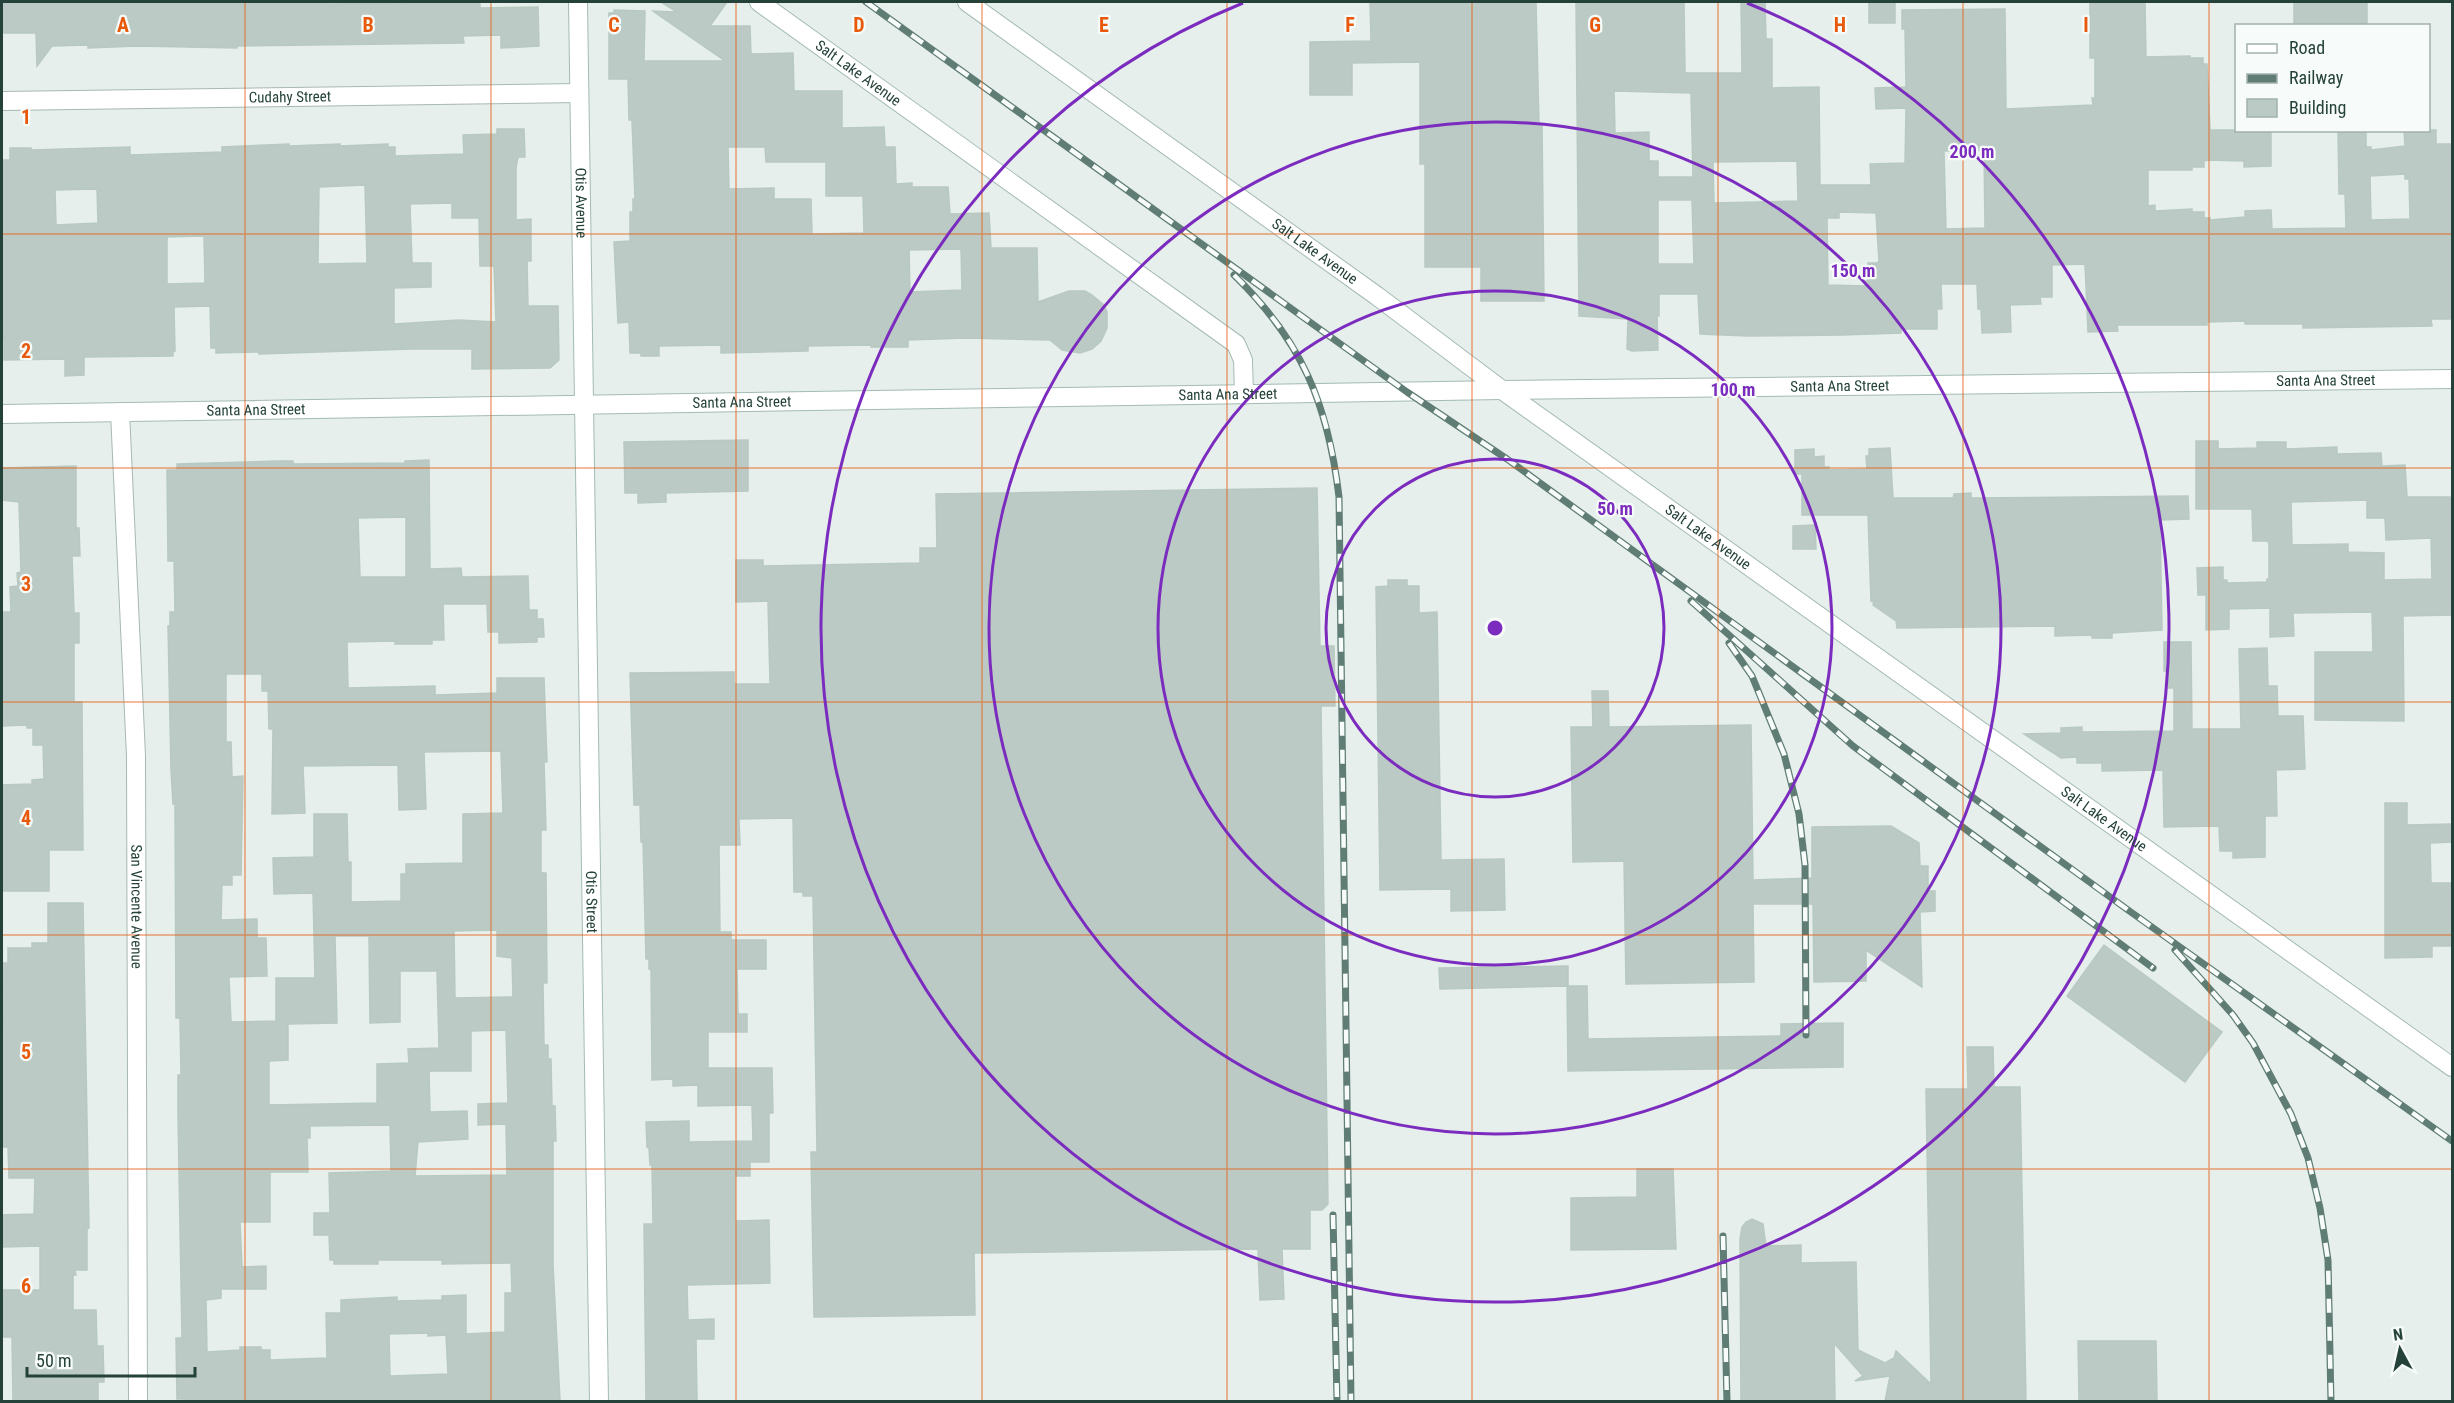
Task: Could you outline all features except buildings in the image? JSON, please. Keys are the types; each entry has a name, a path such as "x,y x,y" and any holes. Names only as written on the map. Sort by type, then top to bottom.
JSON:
{"street":[{"name":"Otis Avenue","path":"578,2 584,403"},
{"name":"Salt Lake Avenue","path":"759,2 1236,344 1244,360 1244,395"},
{"name":"Salt Lake Avenue","path":"966,2 1377,296 1502,390 2452,1067"},
{"name":"Cudahy Street","path":"2,101 579,93"},
{"name":"Santa Ana Street","path":"2,414 584,403 2452,379"},
{"name":"Otis Street","path":"584,403 599,1401"},
{"name":"San Vincente Avenue","path":"120,412 136,756 138,1401"}],"railway":[{"path":"866,2 1407,392 1507,459 2128,910 2452,1141"},
{"path":"1234,275 1278,324 1308,376 1328,432 1339,497 1351,1402"},
{"path":"1691,601 1853,746 2153,968"},
{"path":"1729,643 1752,676 1784,754 1799,814 1805,865 1806,1035"},
{"path":"2175,950 2233,1015 2253,1043 2291,1114 2308,1158 2320,1208 2328,1260 2331,1402"},
{"path":"1333,1215 1337,1402"},
{"path":"1723,1236 1727,1402"}]}
